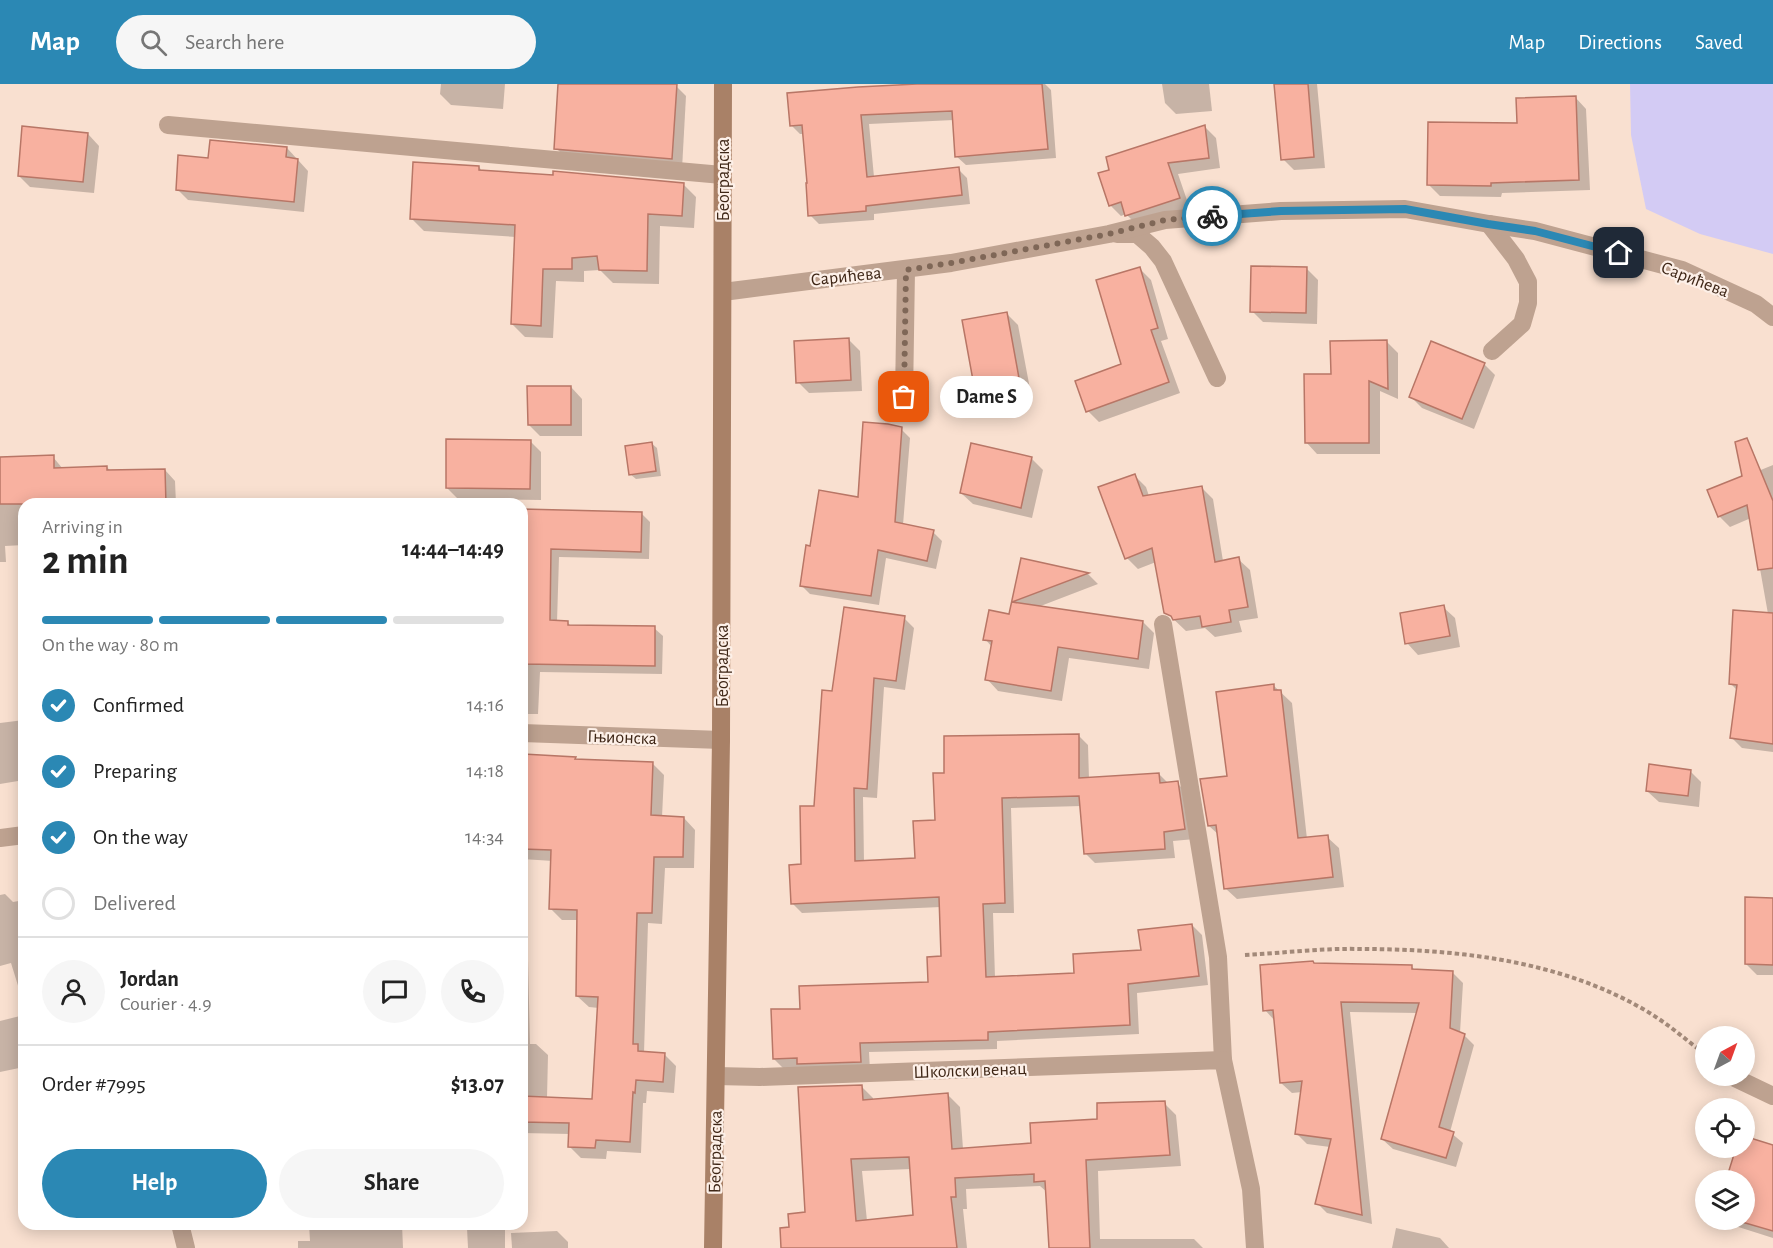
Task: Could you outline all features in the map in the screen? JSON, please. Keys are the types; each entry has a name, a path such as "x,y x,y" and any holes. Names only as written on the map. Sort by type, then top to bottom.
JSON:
{"main road":[{"name":"Београдска","path":"713,1248 722,740 723,84"}],"street":[{"path":"168,125 723,175"},
{"name":"Сарићева","path":"723,292 951,263 1109,234 1165,220 1281,211 1405,209 1535,231 1682,270 1756,304 1773,317"},
{"path":"1488,224 1516,259 1528,282 1528,303 1522,324 1492,351"},
{"path":"1109,234 1137,234 1163,261 1217,378"},
{"path":"904,397 906,270"},
{"path":"1164,624 1218,957 1223,1060 1251,1189 1256,1248"},
{"name":"Гњионска","path":"528,733 722,740"},
{"path":"0,838 18,836"},
{"name":"Школски венац","path":"716,1076 760,1077 1223,1060"},
{"path":"1752,1086 1773,1096"},
{"path":"182,1230 186,1248"}],"path":[{"path":"1218,957 1358,949 1495,958 1588,983 1616,995 1667,1024 1695,1046"}],"shaded area":[{"path":"1630,84 1773,84 1773,254 1700,234 1646,209 1631,135"}],"building":[{"path":"558,84 677,84 672,159 554,149"},
{"path":"917,84 1042,84 1048,149 955,157 952,111 861,115 867,177 959,167 962,195 866,206 866,211 808,216 802,125 790,126 787,93"},
{"path":"1274,84 1308,84 1314,157 1281,160"},
{"path":"1576,96 1579,180 1491,183 1491,186 1427,185 1428,122 1517,123 1516,98"},
{"path":"1205,125 1209,158 1168,163 1180,198 1125,216 1121,202 1109,206 1098,173 1109,170 1106,157"},
{"path":"22,126 88,133 83,182 18,176"},
{"path":"210,140 287,147 286,157 298,159 294,202 176,190 178,155 208,158"},
{"path":"413,162 479,166 479,170 553,175 553,171 684,183 682,216 648,214 647,271 599,270 597,256 572,258 572,269 543,269 541,326 511,324 515,225 410,219"},
{"path":"1251,266 1307,267 1306,313 1250,312"},
{"path":"1140,267 1158,328 1151,330 1169,382 1086,412 1075,381 1121,364 1096,280"},
{"path":"1007,312 1019,378 974,386 962,320"},
{"path":"849,338 851,380 796,383 794,341"},
{"path":"1387,340 1388,389 1369,381 1369,443 1305,443 1304,374 1331,374 1330,341"},
{"path":"1431,341 1485,363 1462,419 1409,397"},
{"path":"527,386 571,386 571,425 528,425"},
{"path":"863,422 902,427 895,522 934,530 927,561 878,550 871,596 800,586 806,545 810,546 819,490 858,497"},
{"path":"1747,438 1773,501 1773,568 1758,570 1747,505 1718,517 1707,490 1742,476 1735,442"},
{"path":"446,439 531,440 530,489 446,488"},
{"path":"652,442 656,471 629,475 625,446"},
{"path":"971,443 1032,457 1021,508 960,493"},
{"path":"54,455 54,468 107,466 107,470 165,469 166,498 18,498 18,504 0,504 0,457"},
{"path":"1135,474 1143,496 1202,486 1215,562 1239,557 1248,607 1229,610 1231,622 1202,627 1200,616 1173,620 1171,616 1164,613 1152,548 1125,559 1098,487"},
{"path":"528,509 642,512 641,552 551,549 550,620 568,621 568,625 655,626 655,666 528,664"},
{"path":"1021,558 1089,573 1012,602 1143,621 1138,659 1058,647 1051,691 985,680 992,641 983,640 989,610 1009,614"},
{"path":"1444,605 1450,636 1405,644 1400,613"},
{"path":"844,607 905,616 896,681 874,678 867,789 854,788 855,861 915,858 913,821 935,820 933,773 944,773 944,736 1079,734 1079,778 1159,773 1160,783 1178,781 1185,829 1164,832 1165,849 1084,854 1079,796 1002,798 1005,903 983,904 986,977 1074,973 1073,954 1141,950 1138,930 1192,924 1199,976 1128,984 1130,1025 988,1032 988,1040 860,1043 861,1062 797,1064 797,1058 773,1059 771,1009 800,1009 799,986 928,982 927,957 941,956 939,897 791,904 789,865 801,864 800,806 814,806 822,690 832,691"},
{"path":"1733,610 1773,613 1773,744 1730,738 1737,685 1729,684"},
{"path":"1274,684 1274,690 1281,690 1298,838 1328,835 1333,877 1224,889 1216,825 1208,826 1200,779 1227,776 1216,692"},
{"path":"528,754 576,757 575,759 653,762 651,815 684,817 683,857 654,857 652,913 637,913 633,1044 638,1044 638,1051 665,1053 663,1082 636,1080 635,1093 633,1092 630,1142 596,1140 595,1148 568,1147 569,1123 528,1122 528,1096 592,1099 598,997 576,996 577,910 549,909 551,850 528,849"},
{"path":"1649,764 1691,770 1688,796 1646,791"},
{"path":"1745,897 1773,898 1773,965 1745,964"},
{"path":"1313,961 1314,963 1412,965 1412,969 1453,971 1450,1028 1465,1034 1439,1127 1454,1132 1446,1158 1381,1139 1419,1003 1341,1002 1362,1215 1315,1204 1331,1139 1295,1134 1302,1081 1280,1083 1273,1010 1263,1011 1260,965"},
{"path":"862,1085 863,1100 948,1093 952,1149 1031,1143 1030,1123 1097,1119 1097,1103 1165,1101 1170,1155 1086,1160 1090,1248 1049,1248 1045,1181 1034,1182 1034,1174 955,1178 956,1197 951,1197 957,1248 781,1248 780,1228 789,1227 788,1214 805,1212 798,1087","holes":["909,1157 913,1215 856,1221 851,1159"]},
{"path":"1755,1139 1773,1145 1773,1231 1755,1226 1755,1170 1729,1170 1733,1158 1755,1158"}],"way so far":[{"path":"904,397 906,270 1109,234 1165,220 1212,216"}],"place":[{"name":"Dame S","path":"904,397"}],"route":[{"path":"1212,216 1281,211 1405,209 1535,231 1619,253"}]}
